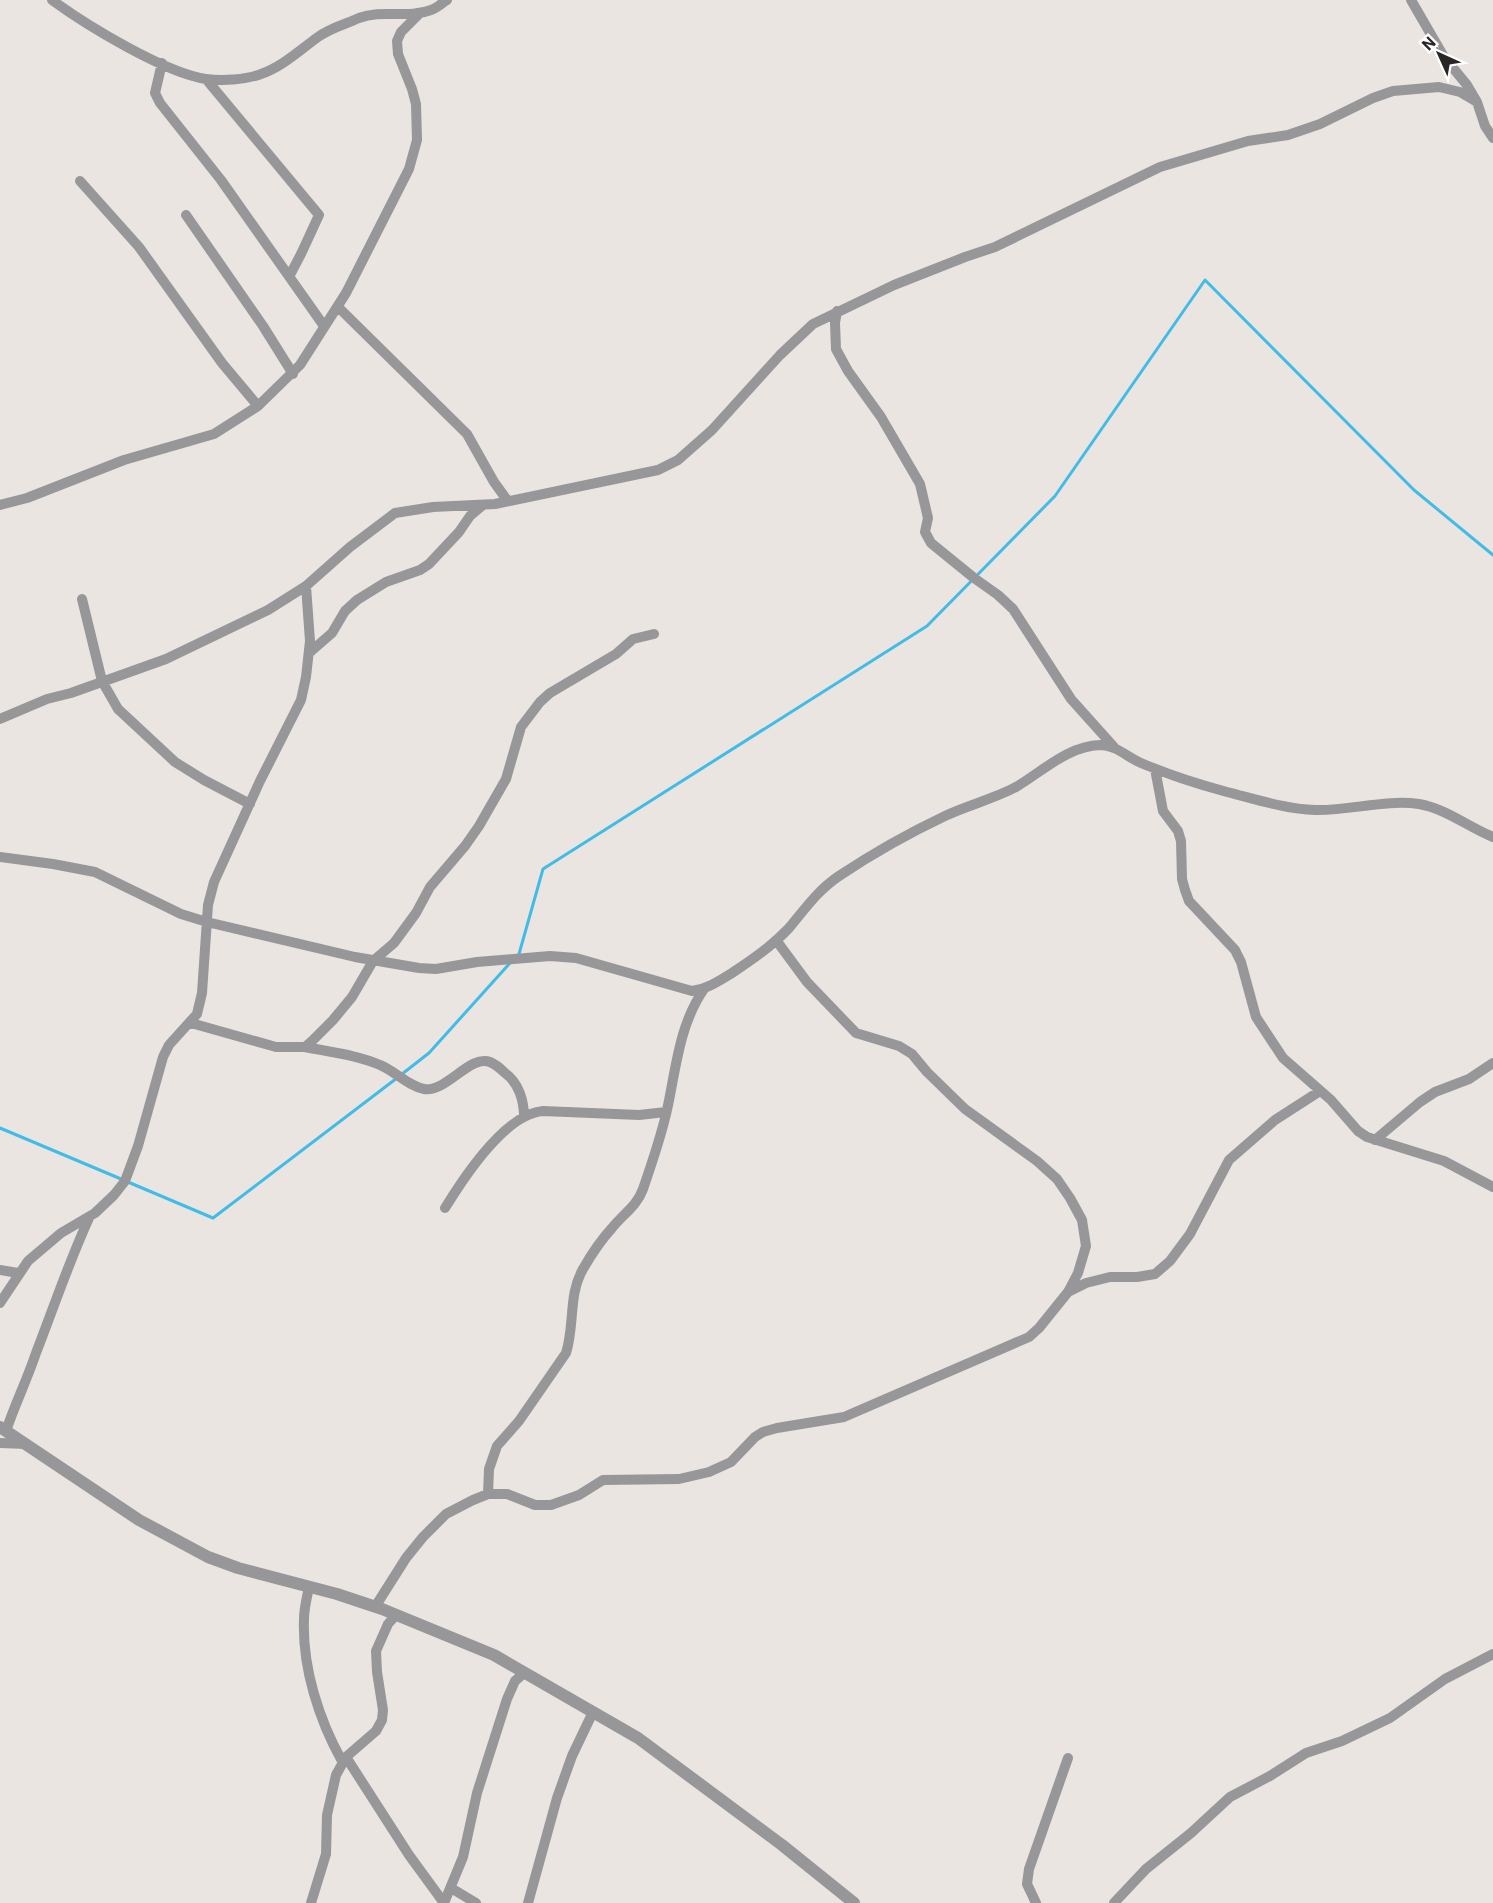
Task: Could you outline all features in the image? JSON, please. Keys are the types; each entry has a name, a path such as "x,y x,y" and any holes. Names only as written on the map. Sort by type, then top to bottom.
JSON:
{"street":[{"path":"52,0 110,37 180,71 206,79 243,78 261,74 286,61 320,35 367,15 420,13 433,10 447,0"},
{"path":"1411,0 1444,57 1467,85 1477,102 1485,126 1493,138"},
{"path":"0,505 27,498 124,460 214,434 258,406 293,374 338,307 409,169 417,140 416,104 398,54 397,41 401,32 420,13"},
{"path":"162,63 155,93 160,103 222,180 324,326"},
{"path":"206,79 319,215 290,275"},
{"path":"0,719 47,699 71,693 166,659 268,609 306,586 359,540 395,513 433,507 483,506 658,470 678,460 712,430 780,355 813,324 894,285 995,247 1160,167 1248,141 1288,135 1320,124 1373,98 1393,91 1439,87 1460,92 1477,102"},
{"path":"80,181 139,247 222,363 258,406"},
{"path":"186,215 263,326 293,374"},
{"path":"338,307 467,434 507,500"},
{"path":"837,312 836,349 848,371 881,417 921,484 928,518 926,532 931,543 999,595 1013,609 1071,699 1114,747 1138,762 1203,786 1270,802 1315,810 1398,803 1418,804 1451,814 1479,832 1493,837"},
{"path":"309,652 332,633 349,606 386,582 420,570 429,564 459,532 470,516 483,506"},
{"path":"0,1303 18,1273 42,1247 70,1226 90,1216 114,1196 125,1181 138,1146 163,1057 169,1045 192,1023 197,1014 202,993 207,905 214,882 301,700 309,652 306,586"},
{"path":"82,599 102,681 118,708 175,762 250,804"},
{"path":"305,1047 333,1020 352,997 373,961 394,944 416,913 430,886 465,846 479,826 506,779 521,727 540,702 550,693 608,659 633,639 654,634"},
{"path":"0,857 95,872 181,914 373,961 435,969 497,960 550,956 576,958 692,991 704,989 752,960 776,940 820,890 880,851 946,815 1016,787 1067,753 1101,745 1114,747"},
{"path":"1155,769 1163,811 1178,831 1181,841 1182,879 1189,901 1235,950 1241,962 1256,1017 1288,1064 1320,1091 1358,1131 1367,1137 1444,1161 1493,1187"},
{"path":"375,1607 406,1558 436,1523 458,1507 488,1494 507,1494 535,1505 551,1505 579,1495 603,1480 679,1479 708,1472 731,1462 755,1437 763,1432 844,1417 1029,1337 1040,1328 1068,1292 1078,1273 1086,1246 1082,1220 1057,1179 1037,1161 965,1109 912,1054 899,1046 856,1033 807,982 776,940"},
{"path":"488,1494 489,1469 497,1446 519,1421 566,1353 575,1285 583,1268 611,1228 639,1198 660,1137 689,1014 704,989"},
{"path":"192,1023 275,1046 305,1047 369,1060 426,1089 437,1087 478,1062 491,1062 508,1075 517,1086 524,1117"},
{"path":"1375,1140 1435,1092 1469,1079 1493,1063"},
{"path":"1068,1292 1086,1282 1110,1277 1155,1274 1170,1261 1190,1234 1209,1200 1224,1165 1275,1120 1320,1091"},
{"path":"445,1208 477,1159 524,1117 535,1112 639,1116 666,1112"},
{"path":"90,1216 30,1372 3,1429 139,1520 175,1541 238,1568 375,1607 468,1643 524,1672 638,1738 782,1845 854,1903"},
{"path":"0,1270 18,1273"},
{"path":"0,1443 26,1444"},
{"path":"309,1587 304,1616 306,1655 323,1726 409,1855 444,1903 463,1857 477,1793 491,1745 515,1681 524,1672"},
{"path":"311,1903 326,1854 327,1815 336,1775 344,1759 376,1731 382,1720 383,1710 376,1651 388,1624 396,1615"},
{"path":"1114,1903 1146,1869 1191,1833 1230,1797 1276,1773 1306,1753 1342,1741 1390,1718 1445,1679 1493,1654"},
{"path":"528,1903 557,1798 572,1756 593,1712"},
{"path":"1036,1903 1028,1884 1029,1869 1068,1758"},
{"path":"451,1888 476,1903"}],"waterway":[{"path":"519,954 543,869 927,626 1055,496 1205,280 1414,490 1493,555"},
{"path":"402,1074 429,1053 510,963"},
{"path":"128,1182 213,1218 397,1078"},
{"path":"0,1128 121,1179"}]}
